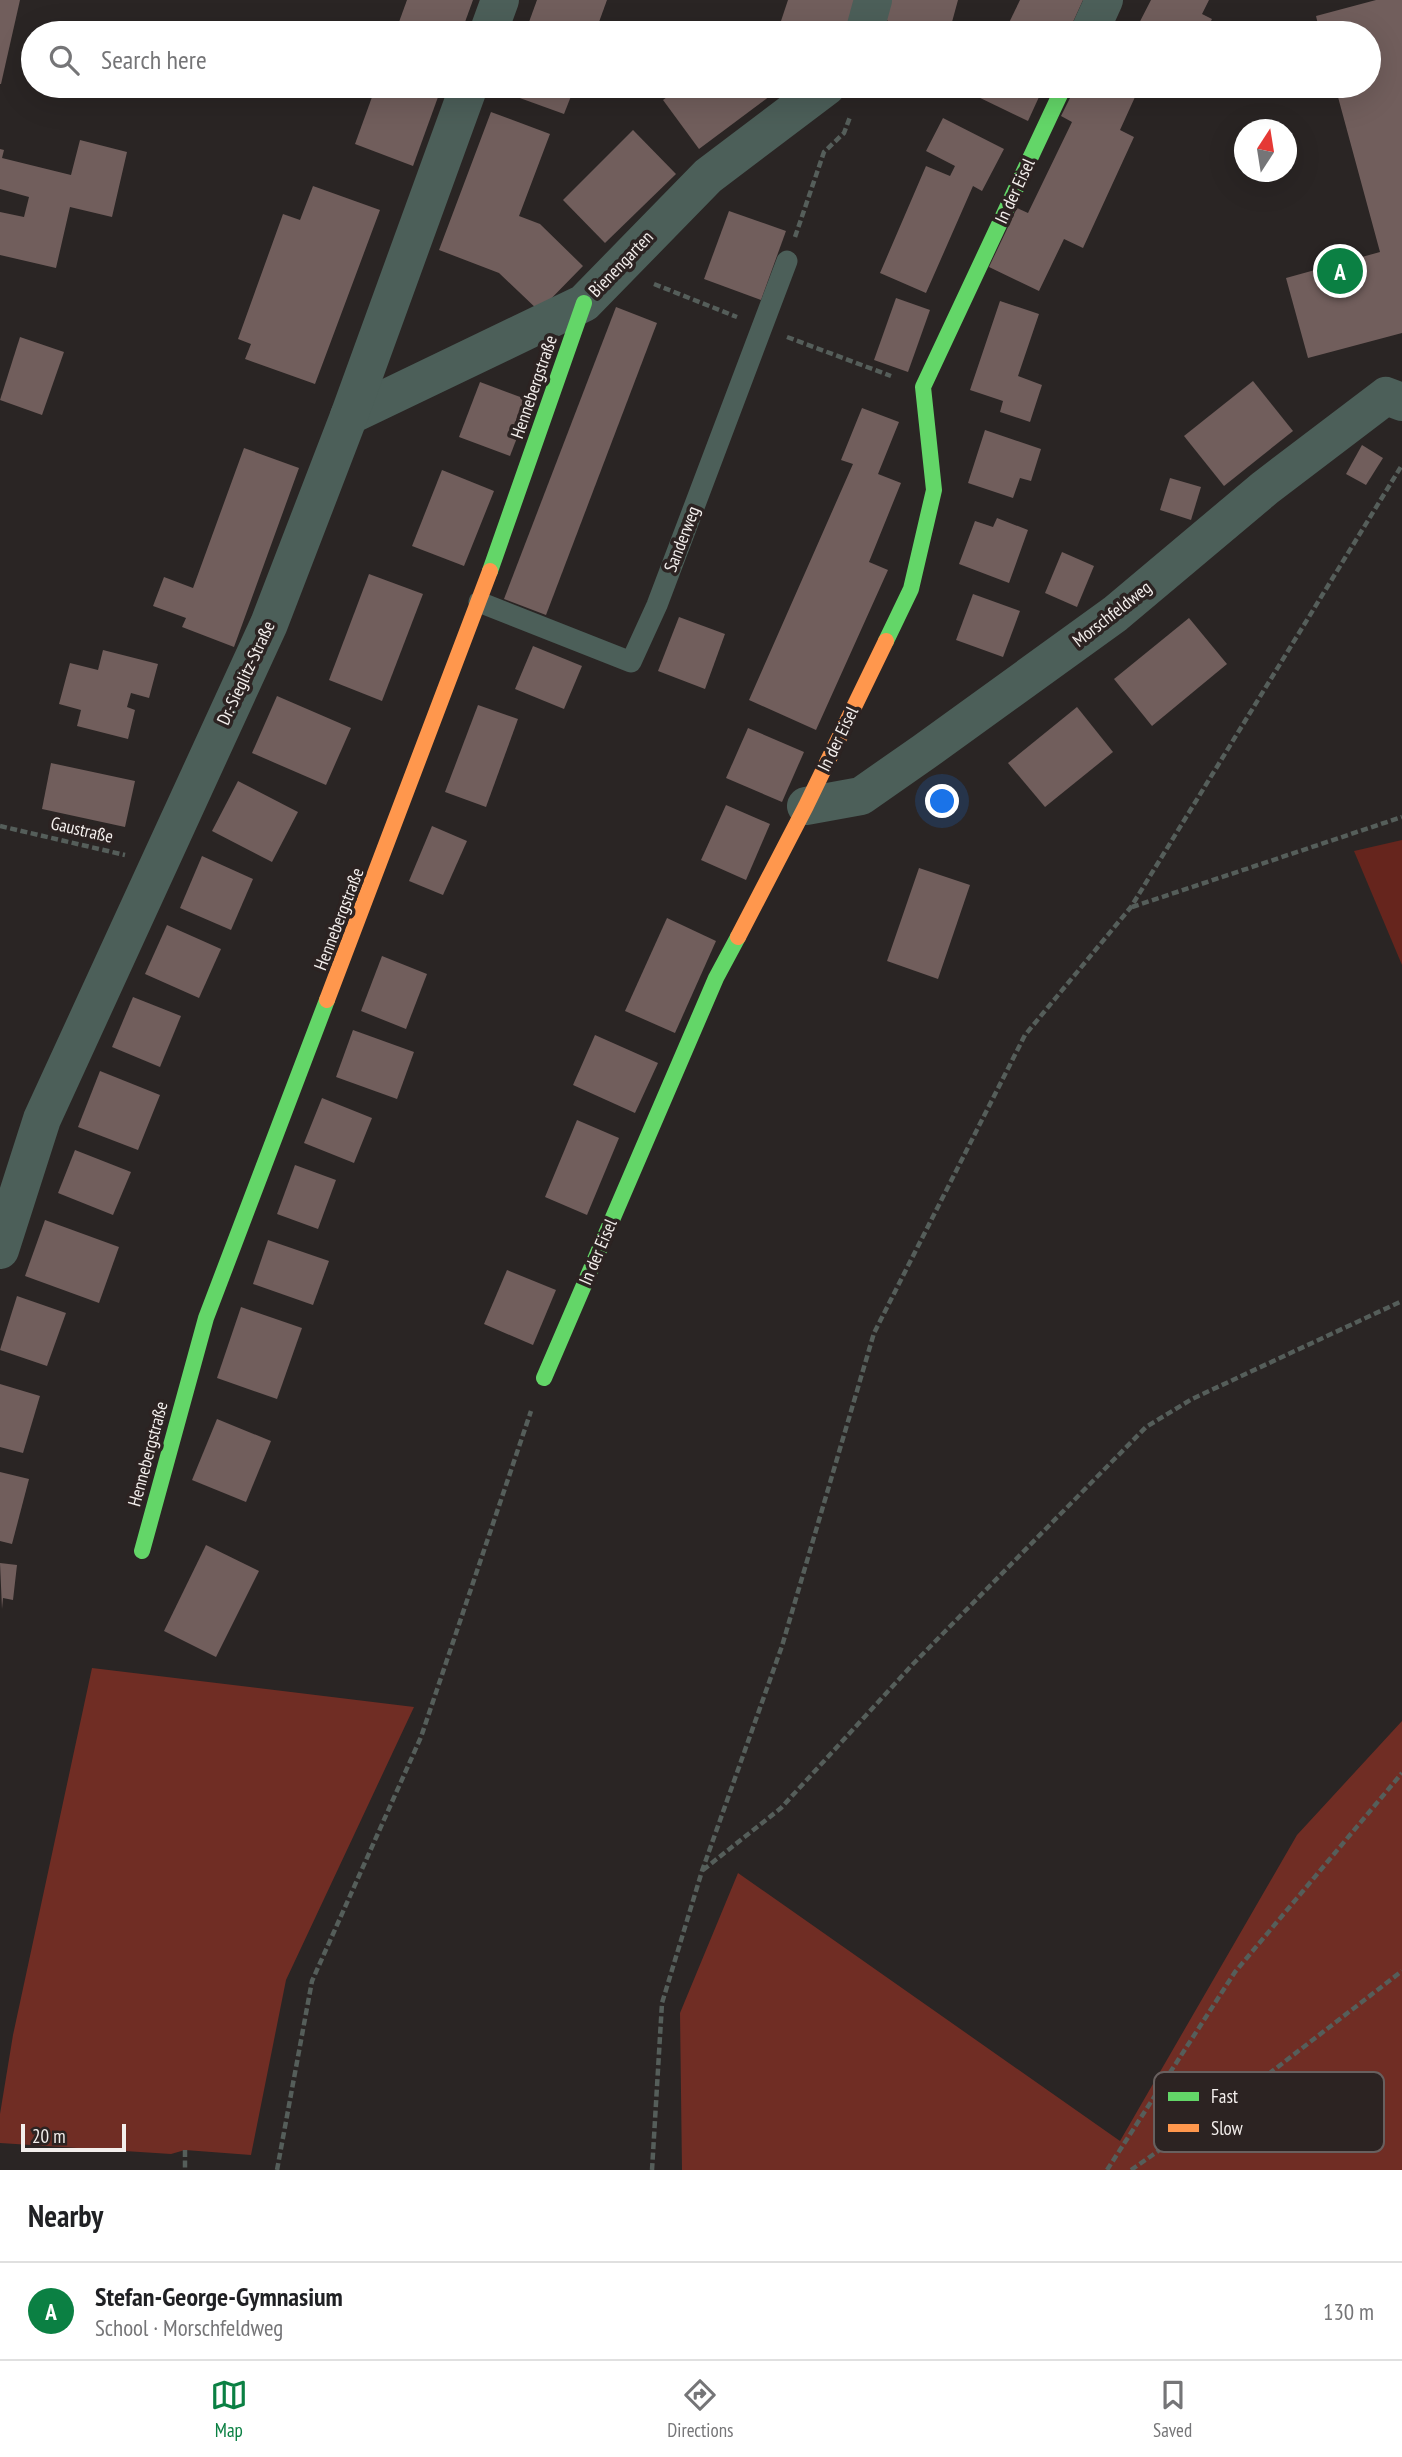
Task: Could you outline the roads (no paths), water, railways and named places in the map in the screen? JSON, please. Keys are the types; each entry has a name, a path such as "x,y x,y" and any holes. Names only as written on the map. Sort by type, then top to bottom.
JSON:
{"street":[{"path":"492,21 500,0"},
{"path":"867,21 873,0"},
{"path":"1094,21 1104,0"},
{"name":"Dr.-Sieglitz-Straße","path":"0,1250 42,1119 269,624 349,416 465,98"},
{"name":"In der Eisel","path":"544,1378 716,978 806,806 911,589 934,491 923,387 1058,98"},
{"name":"Bienengarten","path":"349,416 584,303 708,176 839,99"},
{"name":"Hennebergstraße","path":"142,1551 206,1318 479,602 584,303"},
{"name":"Morschfeldweg","path":"806,806 861,796 1115,614 1265,488 1386,396 1402,402"}],"lane":[{"name":"Sanderweg","path":"479,602 631,662 657,605 787,261"}],"place":[{"name":"Stefan-George-Gymnasium","path":"1340,271"}]}
